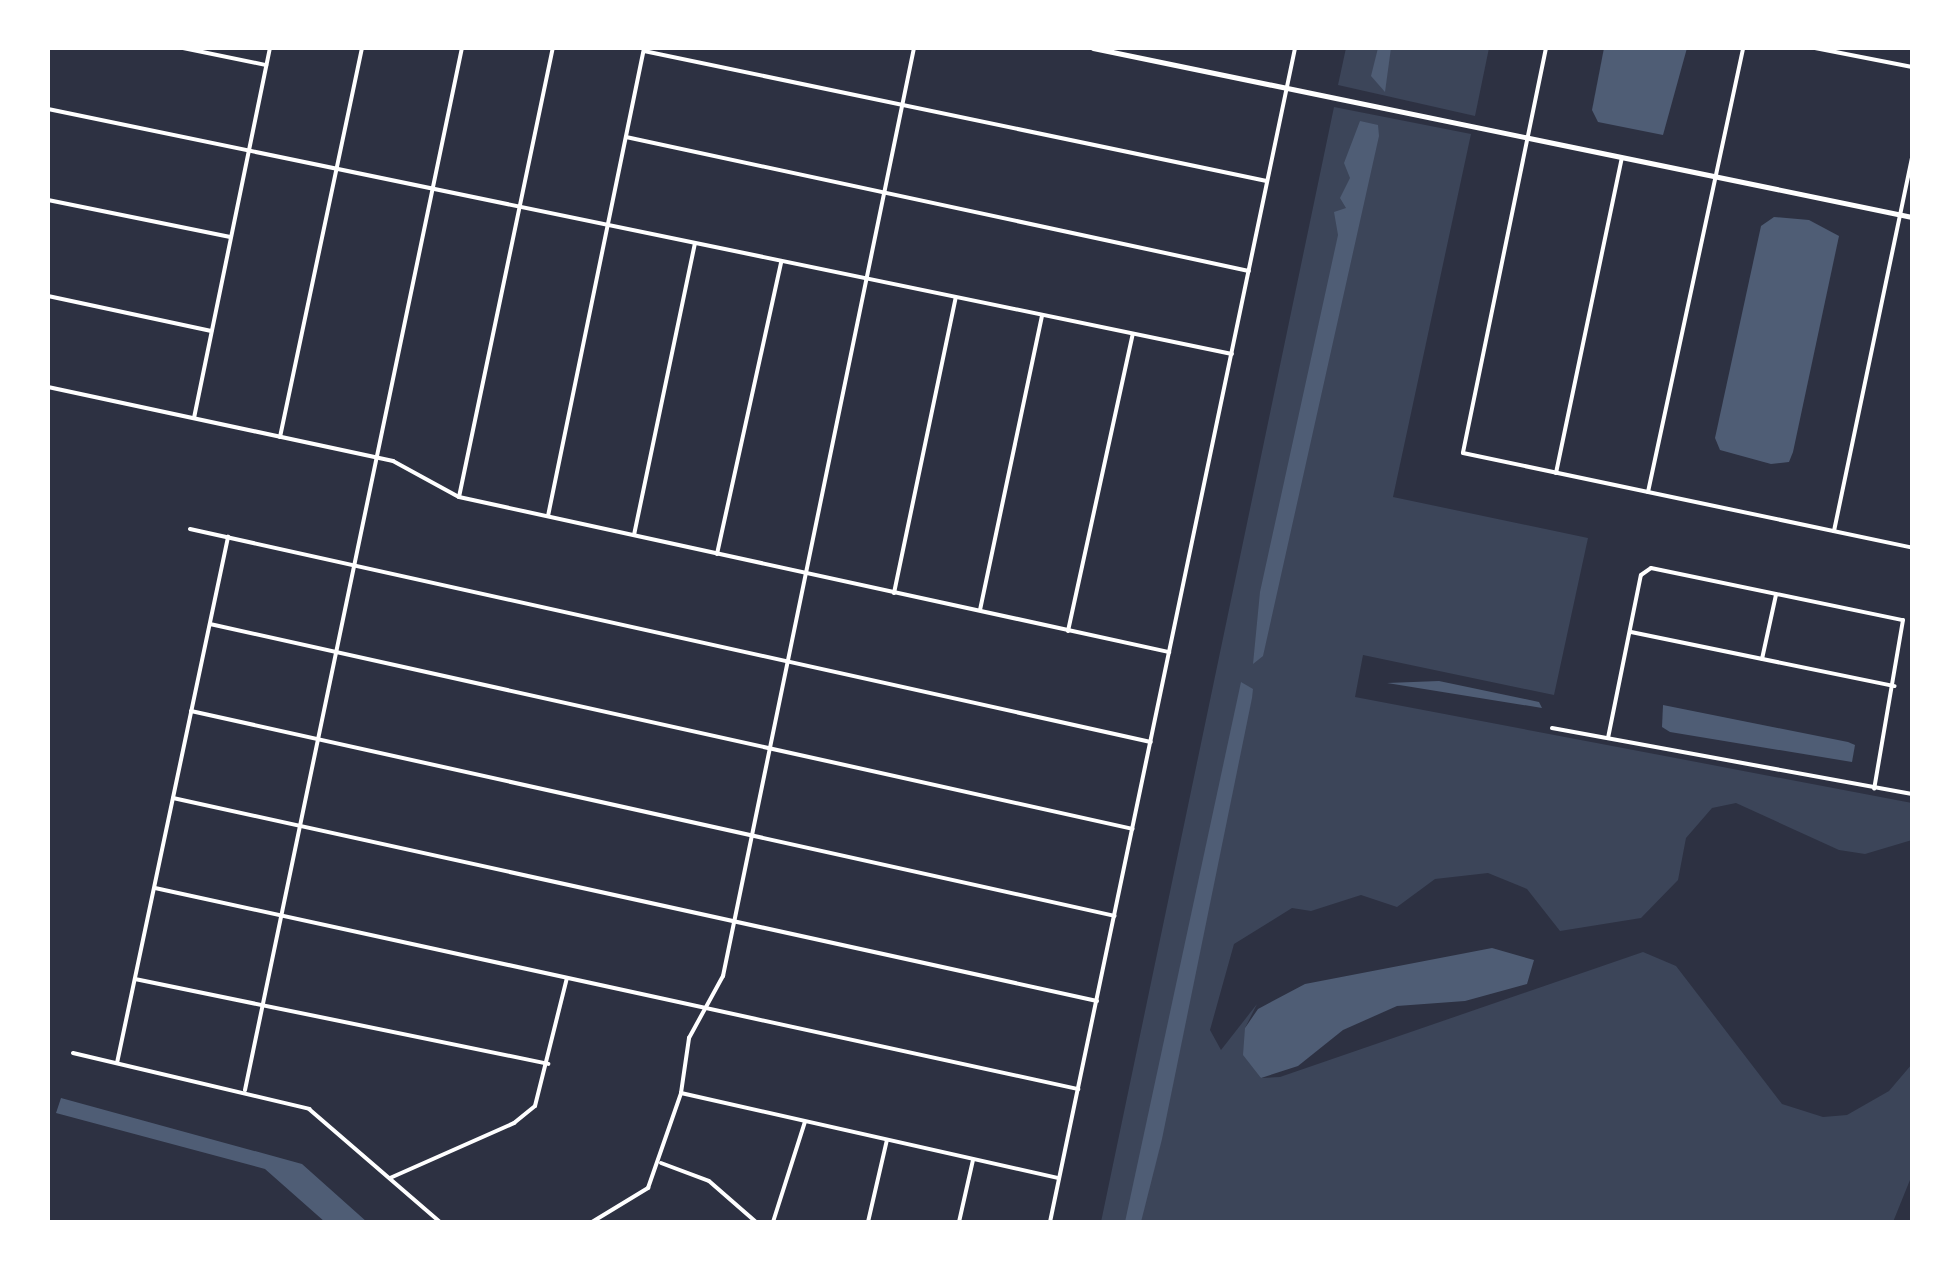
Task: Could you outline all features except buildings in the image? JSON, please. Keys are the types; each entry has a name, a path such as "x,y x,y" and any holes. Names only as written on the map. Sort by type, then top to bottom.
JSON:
{"street":[{"path":"183,48 266,65"},
{"path":"194,418 270,48"},
{"path":"280,437 362,48"},
{"path":"245,1090 462,48"},
{"path":"459,497 553,48"},
{"path":"592,1222 640,1196 661,1163 681,1093 689,1038 723,976 914,48"},
{"path":"1093,48 1912,217"},
{"path":"1050,1222 1295,48"},
{"path":"1546,48 1463,453 1912,548"},
{"path":"1648,492 1743,48"},
{"path":"1815,48 1838,50 1912,67"},
{"path":"547,517 644,50 1267,181"},
{"path":"48,109 335,174 433,190 1232,354"},
{"path":"626,137 1249,271"},
{"path":"1556,473 1622,158"},
{"path":"1834,531 1912,158"},
{"path":"48,200 230,237"},
{"path":"634,536 695,244"},
{"path":"717,554 781,262"},
{"path":"48,296 211,331"},
{"path":"894,593 956,297"},
{"path":"979,611 1042,315"},
{"path":"1068,631 1133,334"},
{"path":"48,387 376,458 459,497 1169,652"},
{"path":"190,529 1151,742"},
{"path":"117,1063 228,537"},
{"path":"1608,738 1647,569 1903,620 1895,686 1874,789"},
{"path":"1762,659 1776,594"},
{"path":"210,624 1133,829"},
{"path":"1630,632 1895,686"},
{"path":"191,711 1115,916"},
{"path":"1552,728 1912,794"},
{"path":"173,798 1097,1001"},
{"path":"155,888 1078,1089"},
{"path":"390,1178 514,1123 542,1096 567,978"},
{"path":"135,979 548,1064"},
{"path":"73,1053 245,1090 309,1109 440,1222"},
{"path":"681,1093 1058,1178"},
{"path":"773,1222 805,1122"},
{"path":"868,1222 887,1140"},
{"path":"959,1222 973,1160"},
{"path":"661,1163 709,1181 756,1222"}],"shaded area":[{"path":"1346,48 1489,48 1475,116 1338,85"},
{"path":"1378,48 1391,48 1385,92 1371,76"},
{"path":"1604,48 1687,48 1663,135 1598,122 1592,110"},
{"path":"1334,107 1471,134 1393,497 1588,538 1554,695 1363,655 1355,697 1912,803 1912,840 1865,854 1839,850 1736,803 1712,808 1686,838 1678,880 1641,918 1560,931 1527,889 1488,873 1435,879 1397,907 1361,895 1311,911 1292,908 1234,944 1210,1030 1221,1050 1257,1004 1245,1028 1261,1078 1280,1077 1643,952 1676,966 1782,1104 1823,1117 1847,1115 1889,1091 1912,1064 1912,1175 1893,1222 1101,1222"},
{"path":"1360,121 1378,125 1379,136 1263,656 1253,664 1260,592 1338,235 1334,212 1346,208 1340,198 1350,178 1344,163"},
{"path":"1774,217 1809,220 1839,236 1793,452 1789,462 1771,464 1720,450 1715,438 1761,226"},
{"path":"1439,681 1539,702 1542,708 1387,683"},
{"path":"1241,682 1253,689 1252,698 1162,1139 1141,1222 1125,1222"},
{"path":"1663,705 1848,742 1855,745 1852,762 1670,732 1662,727"},
{"path":"1492,948 1534,960 1527,984 1465,1001 1397,1006 1343,1030 1298,1066 1261,1078 1243,1055 1245,1028 1258,1009 1305,984"},
{"path":"61,1098 302,1164 367,1222 325,1222 265,1169 56,1113"}]}
